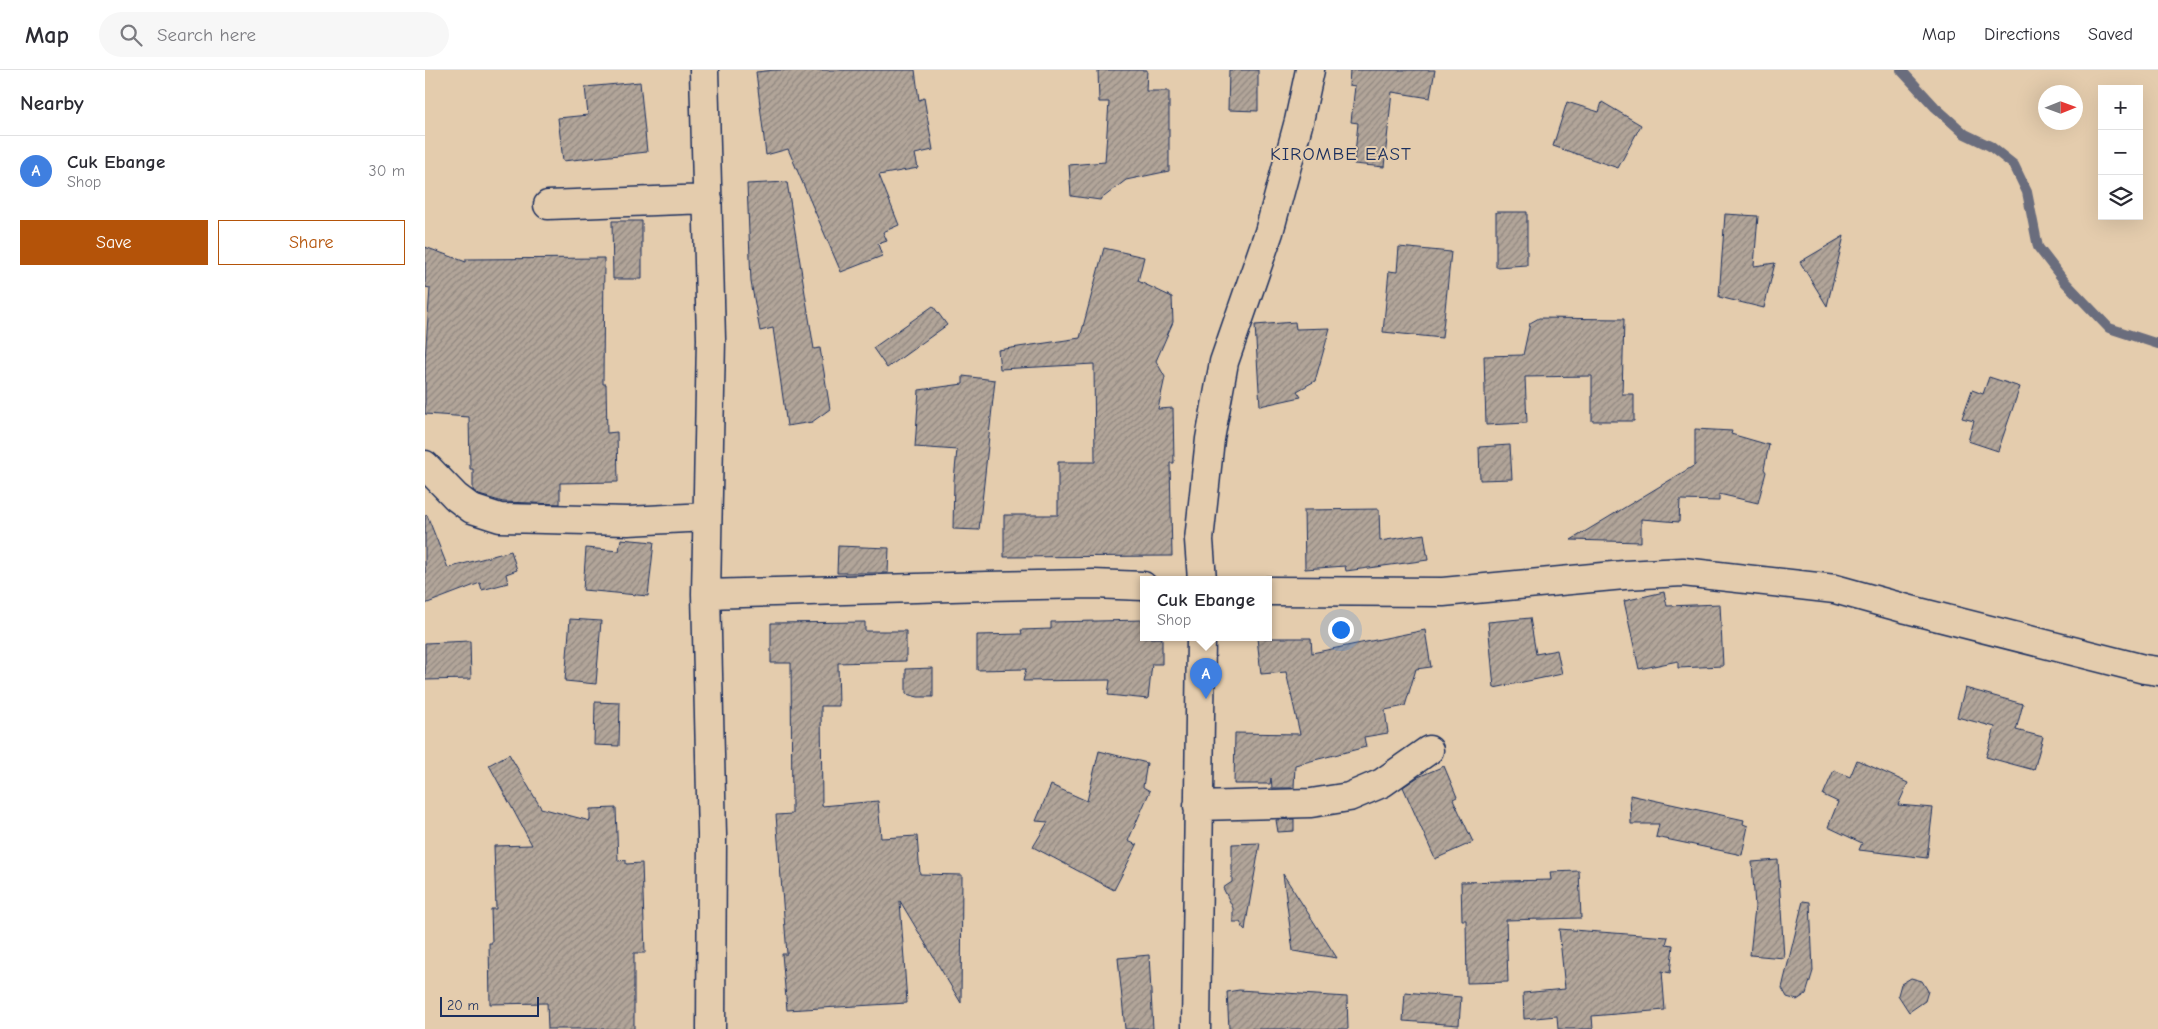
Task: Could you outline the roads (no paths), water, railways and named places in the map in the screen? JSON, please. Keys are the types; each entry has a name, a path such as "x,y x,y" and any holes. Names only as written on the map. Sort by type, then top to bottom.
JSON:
{"street":[{"path":"704,70 711,339 706,594 712,835 711,1029"},
{"path":"1202,576 1199,540 1210,439 1224,362 1269,232 1299,121 1310,70"},
{"path":"548,205 708,198"},
{"path":"425,465 456,497 472,509 500,518 628,521 707,517"},
{"path":"1272,591 1443,592 1624,575 1683,572 1835,589 1983,629 2158,671"},
{"path":"706,594 1093,584 1140,586"},
{"path":"1196,1029 1201,641"},
{"path":"1198,806 1311,803 1349,797 1382,783 1429,750"}],"waterway":[{"path":"1901,70 1935,107 1965,134 1990,146 2014,165 2027,192 2038,247 2065,282 2109,328 2158,344"}],"place":[{"name":"Cuk Ebange","path":"1206,699"}],"district":[{"name":"KIROMBE EAST","path":"1341,153"}]}
